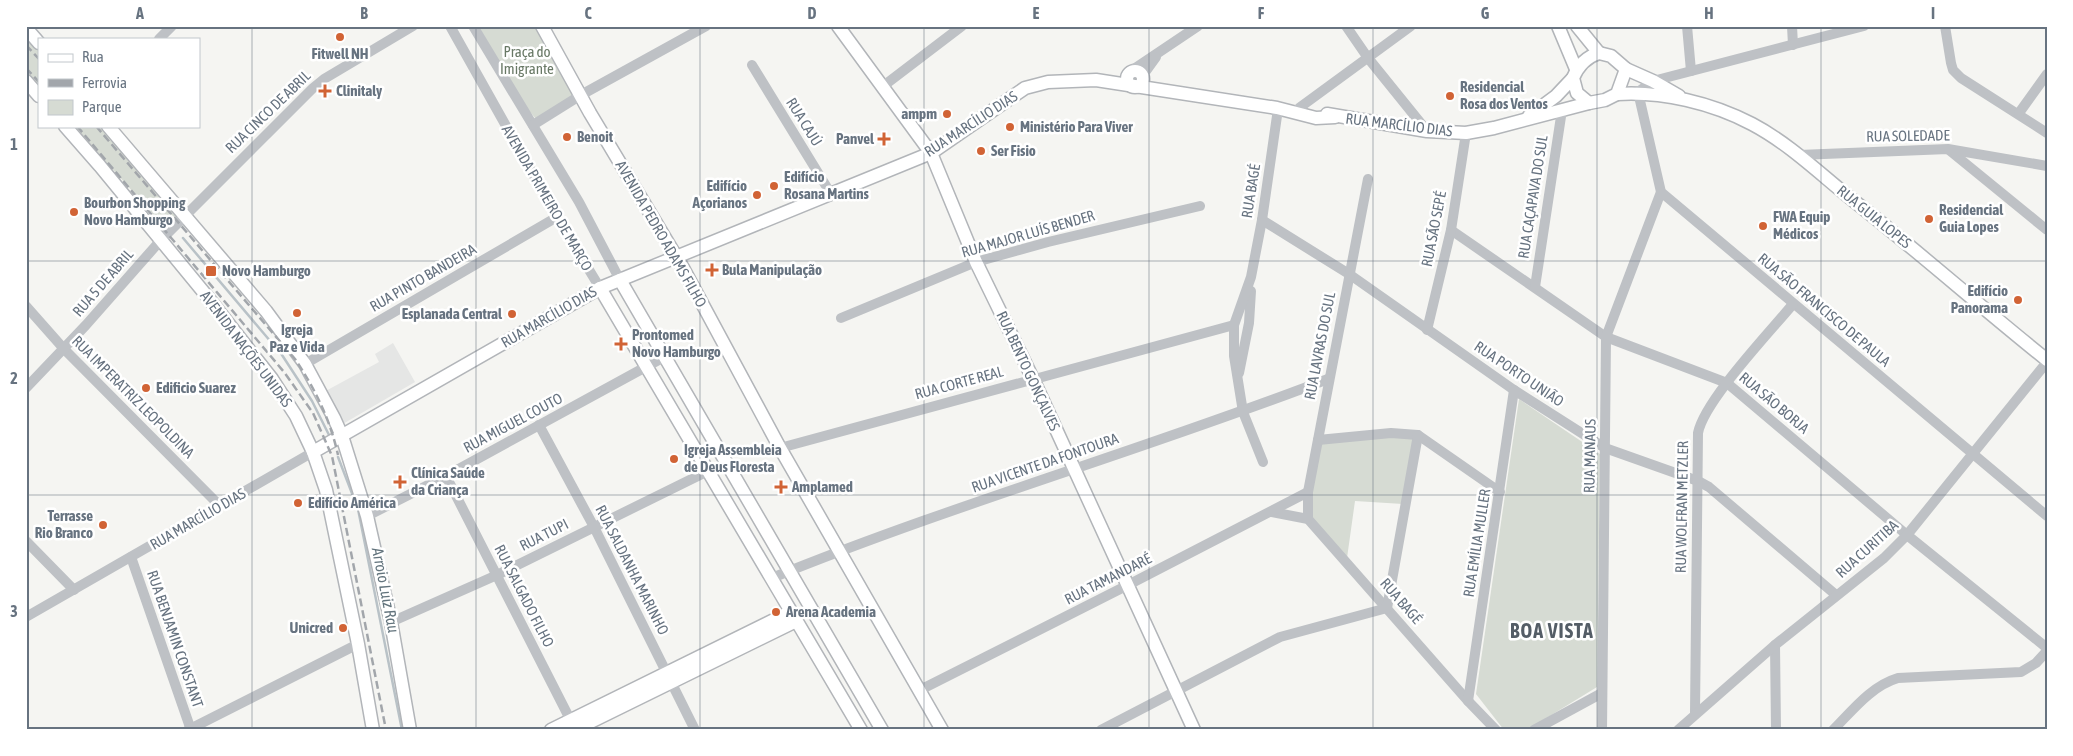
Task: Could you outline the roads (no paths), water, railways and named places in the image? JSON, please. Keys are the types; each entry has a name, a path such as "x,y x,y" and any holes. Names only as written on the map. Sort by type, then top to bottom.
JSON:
{"main road":[{"name":"AVENIDA PEDRO ADAMS FILHO","path":"542,26 677,258 780,448 942,730"},
{"name":"RUA BENTO GONÇALVES","path":"838,26 931,153 976,262 1033,379 1194,730"},
{"path":"1558,26 1574,74 1577,93 1589,103 1605,100 1617,94 1626,69 1611,56 1599,53 1590,56 1574,74"},
{"path":"1577,26 1599,53"},
{"path":"29,30 38,42"},
{"name":"RUA GUIA LOPES","path":"1626,69 1653,81 1686,100"},
{"path":"1134,87 1129,85 1127,80 1137,74"},
{"name":"RUA MARCÍLIO DIAS","path":"313,452 600,288 931,153 1025,88 1048,82 1096,80 1137,74 1171,92"},
{"name":"RUA MARCÍLIO DIAS","path":"1521,121 1556,96 1574,74"},
{"name":"RUA MARCÍLIO DIAS","path":"1096,80 1278,109 1316,118 1335,117 1427,131 1466,133 1589,103"},
{"path":"26,81 38,95"},
{"name":"RUA GUIA LOPES","path":"1617,94 1638,92 1686,100 1706,105 1751,124 1799,155 2047,361"},
{"name":"RUA MARCÍLIO DIAS","path":"1278,109 1299,108 1317,110 1335,117"},
{"name":"AVENIDA NAÇÕES UNIDAS","path":"67,128 206,295 272,379 296,416 313,452 326,490 358,644 373,730"},
{"path":"110,128 266,311 305,364 342,436 366,516 391,622 410,730"},
{"name":"AVENIDA PRIMEIRO DE MARÇO","path":"620,280 882,730"},
{"name":"AVENIDA PRIMEIRO DE MARÇO","path":"600,288 861,730"},
{"path":"551,730 574,727 670,677 793,617"}],"street":[{"path":"160,38 172,26"},
{"name":"RUA CINCO DE ABRIL","path":"160,240 313,88 324,79 414,26"},
{"name":"AVENIDA PRIMEIRO DE MARÇO","path":"450,26 557,217 600,288"},
{"name":"AVENIDA PRIMEIRO DE MARÇO","path":"473,26 579,202 620,280"},
{"path":"533,125 581,95 706,26"},
{"path":"882,87 962,26"},
{"path":"1137,74 1158,54 1198,26"},
{"path":"1346,26 1368,58 1427,131"},
{"path":"1299,108 1411,26"},
{"path":"1687,26 1691,71"},
{"path":"1792,26 1794,45"},
{"path":"1661,192 1638,92 1653,81 1864,26"},
{"path":"1945,26 1953,70 1961,78 2047,132"},
{"name":"RUA CAJÚ","path":"752,65 831,194"},
{"path":"2018,113 2047,74"},
{"name":"RUA BAGÉ","path":"1238,374 1248,323 1251,277 1262,220 1278,109"},
{"name":"RUA CAÇAPAVA DO SUL","path":"1535,287 1562,110"},
{"name":"RUA SÃO SEPÉ","path":"1427,330 1451,230 1466,133"},
{"path":"1948,148 2047,230"},
{"name":"RUA SOLEDADE","path":"1799,155 1948,148 2047,166"},
{"name":"RUA LAVRAS DO SUL","path":"1308,519 1308,492 1328,379 1368,179"},
{"name":"RUA SÃO FRANCISCO DE PAULA","path":"1661,192 2047,516"},
{"name":"RUA MANAUS","path":"1602,730 1606,337 1661,192"},
{"name":"RUA MAJOR LUÍS BENDER","path":"840,318 976,262 1048,242 1200,206"},
{"name":"RUA PINTO BANDEIRA","path":"305,364 557,217"},
{"name":"RUA PORTO UNIÃO","path":"1262,220 1349,274 1514,390 1605,448 1698,481 1709,487 1836,595"},
{"name":"RUA SÃO BORJA","path":"1451,230 1606,337 1727,383 1906,535 2047,648"},
{"name":"RUA 5 DE ABRIL","path":"26,388 64,349 160,240"},
{"name":"RUA BAGÉ","path":"1251,277 1234,325 1234,356 1243,412 1263,462"},
{"name":"RUA WOLFRAN METZLER","path":"1694,714 1699,424 1727,383 1793,304"},
{"name":"RUA IMPERATRIZ LEOPOLDINA","path":"26,306 64,349 220,506"},
{"name":"RUA CORTE REAL","path":"780,448 1234,325"},
{"name":"RUA MIGUEL COUTO","path":"366,516 446,476 664,357"},
{"name":"RUA CURITIBA","path":"1678,730 1775,645 1884,558 1906,535 2047,361"},
{"name":"RUA VICENTE DA FONTOURA","path":"772,578 840,551 1073,468 1243,412 1328,379"},
{"name":"RUA EMÍLIA MULLER","path":"1468,701 1514,390"},
{"name":"RUA SALDANHA MARINHO","path":"539,425 594,527 695,730"},
{"path":"1318,440 1390,433 1418,435 1500,492"},
{"path":"1101,730 1280,637 1387,608 1418,435"},
{"name":"RUA MARCÍLIO DIAS","path":"26,617 313,452"},
{"name":"RUA TUPI","path":"391,622 497,575 708,471"},
{"name":"RUA SALGADO FILHO","path":"446,476 574,727"},
{"name":"RUA TAMANDARÉ","path":"920,690 1308,492"},
{"path":"1272,512 1308,519"},
{"name":"RUA BAGÉ","path":"1308,519 1468,701 1496,730"},
{"path":"26,540 74,590"},
{"name":"RUA BENJAMIN CONSTANT","path":"131,557 190,729"},
{"path":"190,729 358,644"},
{"path":"1775,645 1776,730"},
{"path":"1833,730 1875,689 1898,678 2022,672 2036,663 2047,652"},
{"path":"1534,730 1602,693"}],"waterway":[{"name":"Arroio Luiz Rau","path":"183,238 282,355 312,401 330,437"},
{"name":"Arroio Luiz Rau","path":"338,457 358,509 402,730"}],"railway":[{"path":"26,45 38,58"},
{"path":"26,68 38,81"},
{"path":"79,128 284,372 313,413 332,456 386,730"},
{"path":"98,128 295,359 321,405 331,429 338,455"}],"place":[{"name":"Fitwell NH","path":"340,37"},
{"name":"Clinitaly","path":"325,91"},
{"name":"Residencial Rosa dos Ventos","path":"1450,96"},
{"name":"ampm","path":"947,114"},
{"name":"Ministério Para Viver","path":"1010,127"},
{"name":"Benoit","path":"567,137"},
{"name":"Panvel","path":"884,139"},
{"name":"Ser Fisio","path":"981,151"},
{"name":"Edifício Rosana Martins","path":"774,186"},
{"name":"Edifício Açorianos","path":"757,195"},
{"name":"Bourbon Shopping Novo Hamburgo","path":"74,212"},
{"name":"Residencial Guia Lopes","path":"1929,219"},
{"name":"FWA Equip Médicos","path":"1763,226"},
{"name":"Bula Manipulação","path":"712,270"},
{"name":"Novo Hamburgo","path":"211,271"},
{"name":"Edifício Panorama","path":"2018,300"},
{"name":"Igreja Paz e Vida","path":"297,313"},
{"name":"Esplanada Central","path":"512,314"},
{"name":"Prontomed Novo Hamburgo","path":"621,344"},
{"name":"Edificio Suarez","path":"146,388"},
{"name":"Igreja Assembleia de Deus Floresta","path":"674,459"},
{"name":"Clínica Saúde da Criança","path":"400,482"},
{"name":"Amplamed","path":"781,487"},
{"name":"Edifício América","path":"298,503"},
{"name":"Terrasse Rio Branco","path":"103,525"},
{"name":"Arena Academia","path":"776,612"},
{"name":"Unicred","path":"343,628"}],"district":[{"name":"BOA VISTA","path":"1552,631"}],"park label":[{"name":"Praça do Imigrante","path":"527,60"}]}
